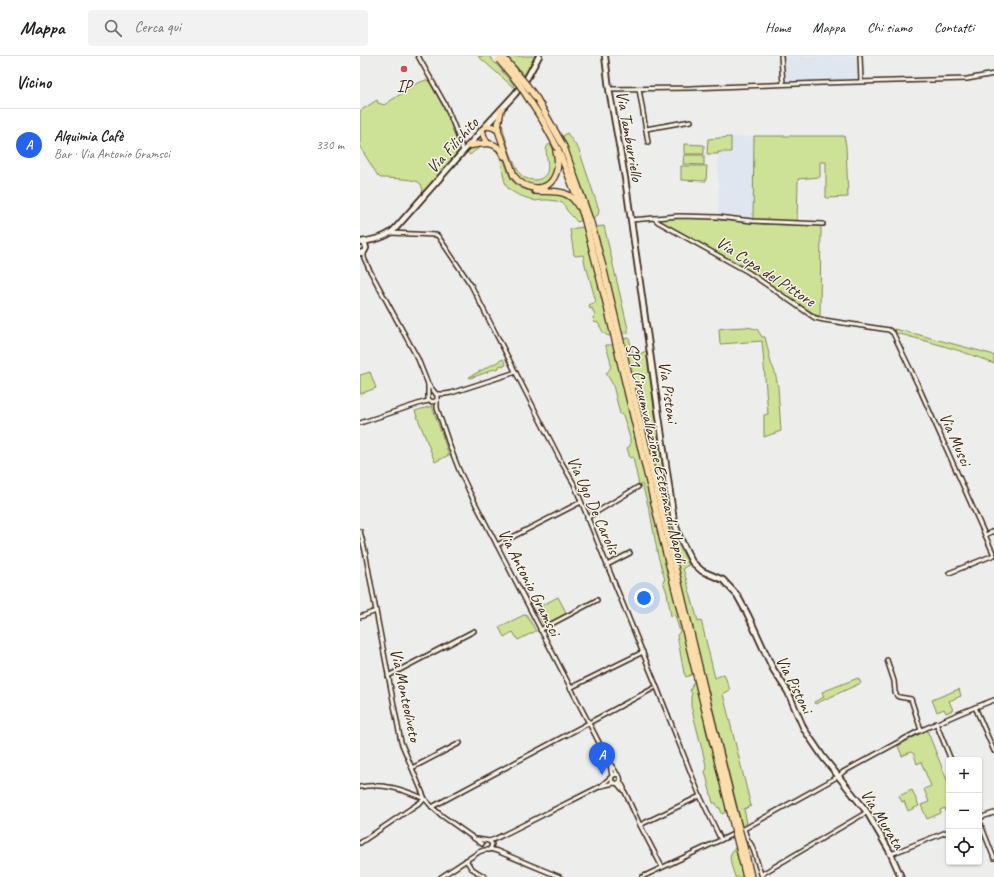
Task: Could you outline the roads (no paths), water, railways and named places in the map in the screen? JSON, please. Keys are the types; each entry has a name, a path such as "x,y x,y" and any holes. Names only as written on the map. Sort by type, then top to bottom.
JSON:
{"highway":[{"name":"SP1 Circumvallazione Esterna di Napoli","path":"500,57 543,121 559,148 584,217 606,302 665,549 732,810 742,851 746,877"},
{"name":"SP1 Circumvallazione Esterna di Napoli","path":"500,57 525,83 537,99 591,223 604,271 732,810"},
{"path":"501,110 498,130 514,176 518,181 527,187 538,188 551,182 558,167 559,148"},
{"path":"487,143 484,137 484,128 492,127 498,130"},
{"path":"468,146 487,143 497,147 502,152 511,176 515,182 520,186 533,191 567,194 575,201 584,217"},
{"name":"SP1 Circumvallazione Esterna di Napoli","path":"742,851 751,877"}],"street":[{"path":"418,56 446,106 463,152"},
{"name":"Via Filichito","path":"361,242 374,240 391,233 394,230 515,94 527,78 539,56"},
{"name":"Via Tamburriello","path":"605,56 609,89 631,220"},
{"path":"781,56 782,84"},
{"path":"860,56 861,82"},
{"path":"609,89 691,88 967,79 994,74"},
{"path":"640,89 648,142"},
{"path":"646,129 691,121"},
{"path":"631,220 679,216 822,224"},
{"name":"Via Cupa del Pittore","path":"654,218 658,222 748,272 815,318 889,330 893,333"},
{"name":"Via Pistoni","path":"631,220 674,521 680,538 692,562 702,571 723,580 737,595 773,669 788,692 804,729 823,757 839,776"},
{"name":"Via Ugo De Carolis","path":"391,233 438,236 471,285 574,484 700,796 721,840"},
{"name":"Via Filichito","path":"363,252 374,240"},
{"path":"361,242 365,244 363,252 366,263 414,352 428,384 435,393"},
{"name":"Via Musci","path":"893,333 994,555"},
{"path":"360,423 424,402 429,399 432,392 443,394 456,391 516,372"},
{"path":"428,384 429,399"},
{"name":"Via Antonio Gramsci","path":"435,393 437,408 459,470 478,510 610,764 612,781 617,782 620,776 610,764"},
{"path":"429,399 435,401 443,394"},
{"name":"Via Antonio Gramsci","path":"429,399 437,408"},
{"path":"588,518 638,487"},
{"path":"497,545 581,502"},
{"name":"Via Monteoliveto","path":"360,531 401,742 425,798 432,807 441,815 475,838 483,847"},
{"path":"985,536 994,531"},
{"path":"607,565 630,553"},
{"path":"949,573 994,555"},
{"path":"540,630 597,600"},
{"path":"360,618 376,611"},
{"path":"388,676 474,631"},
{"path":"570,688 643,652"},
{"path":"886,660 894,681 896,694 899,697 911,699 921,730"},
{"path":"432,807 654,688"},
{"path":"642,877 744,829 839,776 843,772 921,730 994,700"},
{"path":"975,707 994,751"},
{"path":"936,723 950,757"},
{"path":"412,768 460,742"},
{"path":"601,786 612,776 617,774"},
{"name":"Via Murata","path":"839,776 867,812 891,854 901,877"},
{"path":"601,786 617,782 622,790 624,790 662,867"},
{"path":"360,787 375,785 389,787 425,798"},
{"name":"Via Monteoliveto","path":"475,838 487,840 495,839 601,786"},
{"path":"640,825 700,796"},
{"path":"360,843 425,798"},
{"path":"744,829 752,846 762,875 867,812"},
{"path":"982,818 994,813"},
{"path":"982,827 994,858"},
{"path":"891,854 946,832"},
{"path":"491,847 495,839"},
{"path":"441,877 479,852 483,847 484,841 487,840 491,847 497,851 550,875 560,877"},
{"path":"483,847 491,847"},
{"path":"466,860 471,868 485,877"}],"place":[{"name":"IP","path":"404,69"},
{"name":"Alquimia Cafè","path":"602,775"}]}
